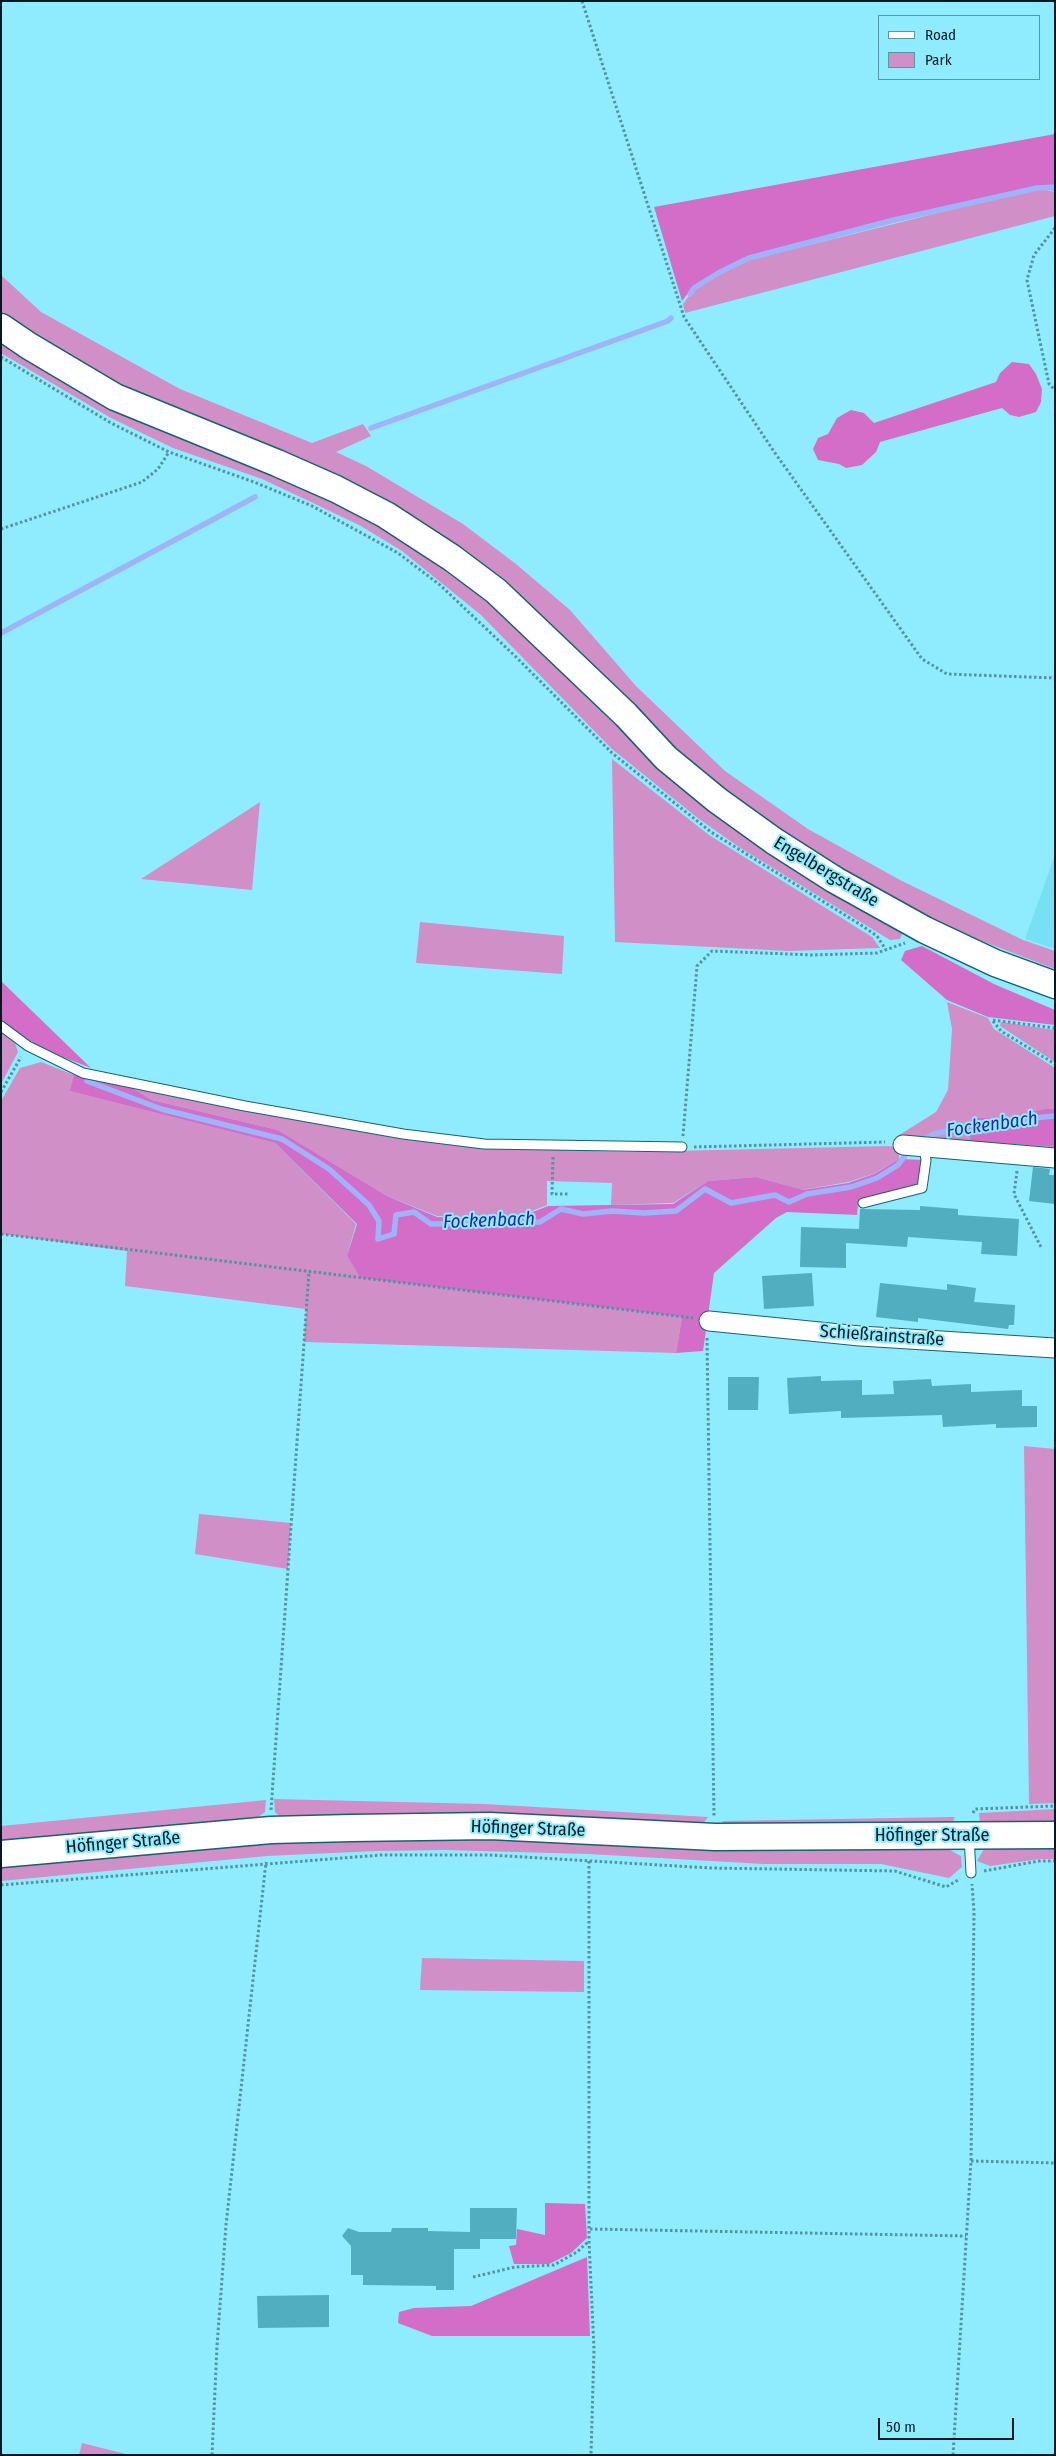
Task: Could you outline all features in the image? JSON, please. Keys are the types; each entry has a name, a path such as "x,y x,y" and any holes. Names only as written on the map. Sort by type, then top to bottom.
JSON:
{"street":[{"name":"Engelbergstraße","path":"1,327 29,346 115,397 336,488 386,515 452,558 496,592 626,715 666,758 717,800 774,841 835,880 934,934 995,963 1055,985"},
{"path":"903,1145 1055,1158"},
{"name":"Schießrainstraße","path":"709,1321 860,1336 1055,1348"},
{"name":"Höfinger Straße","path":"1,1854 271,1830 490,1826 715,1837 1055,1835"}],"lane":[{"path":"1,1026 28,1046 83,1072 245,1106 403,1134 484,1144 682,1147"},
{"path":"863,1204 922,1188 926,1160 924,1148"},
{"path":"970,1836 971,1873"}],"path":[{"path":"582,1 684,317 781,461 922,659 948,674 1055,678"},
{"path":"1055,228 1034,255 1027,280 1049,384 1055,390"},
{"path":"1,357 96,414 169,452 254,482 312,506 398,553 440,585 515,656 612,753 711,832 877,936 886,950 877,953 813,955 712,951 697,966 682,1147 890,1142 903,1145"},
{"path":"1,529 142,482 158,469 169,452"},
{"path":"1055,1028 992,1020 1001,1031 1055,1064"},
{"path":"1,1092 28,1046"},
{"path":"554,1146 552,1194 570,1194"},
{"path":"1019,1156 1014,1194 1041,1247"},
{"path":"1,1234 709,1321"},
{"path":"271,1830 271,1798 310,1272"},
{"path":"706,1350 715,1837"},
{"path":"1029,1807 1055,1806"},
{"path":"1,1885 266,1862 381,1855 488,1855 711,1868 894,1871 946,1887 971,1873 1040,1861 1055,1861"},
{"path":"589,1861 589,2241 594,2349 591,2455"},
{"path":"212,2455 217,2346 226,2225 266,1862"},
{"path":"953,2455 971,2161 974,1912 971,1873"},
{"path":"971,2161 1055,2163"},
{"path":"589,2228 966,2236"},
{"path":"473,2277 515,2267 554,2265 577,2252 589,2241"}],"shaded area":[{"path":"1055,134 1055,191 1037,187 909,215 748,257 718,271 693,287 682,301 654,207"},
{"path":"1012,362 1029,364 1036,374 1042,389 1041,402 1036,412 1019,417 1010,415 1002,408 880,442 876,452 862,465 846,468 839,464 818,460 813,449 818,438 828,434 837,418 851,410 864,413 874,423 996,382 1000,373"},
{"path":"1055,855 1055,949 1025,939"},
{"path":"922,946 994,984 1055,1010 1055,1025 988,1017 947,1000 901,960 905,951"},
{"path":"1,981 91,1068 45,1050 1,1022"},
{"path":"74,1075 129,1086 152,1100 278,1130 387,1196 437,1217 512,1220 548,1206 673,1204 708,1181 756,1177 803,1190 848,1183 874,1174 899,1159 924,1160 921,1187 858,1204 857,1215 787,1212 776,1218 714,1273 703,1351 676,1353 682,1317 360,1278 347,1256 357,1224 275,1143 70,1091"},
{"path":"1046,1109 1055,1109 1055,1147 970,1141 971,1117 1002,1119"},
{"path":"545,2203 585,2204 587,2238 571,2253 549,2264 514,2264 509,2246 516,2245 517,2229 545,2235"},
{"path":"587,2257 590,2336 432,2336 398,2323 399,2312 414,2308 471,2306"}],"green space":[{"path":"1038,188 1055,192 1055,216 685,313 683,304 694,289 719,274 749,260"},
{"path":"1,275 41,312 180,389 312,443 363,424 371,436 336,452 366,466 463,524 516,564 570,610 636,686 725,771 808,829 900,880 1023,940 1055,951 1055,969 948,928 840,870 707,781 496,578 131,392 31,335 1,313"},
{"path":"1,339 322,493 446,562 529,634 903,932 900,939 890,940 739,847 699,819 612,749 481,615 402,551 361,526 262,479 173,448 111,418 1,353"},
{"path":"612,759 709,835 872,937 880,948 788,951 615,942"},
{"path":"260,802 252,890 141,879"},
{"path":"420,922 564,936 562,974 416,963"},
{"path":"947,1002 988,1018 994,1029 1055,1068 1055,1109 1002,1119 971,1117 970,1141 896,1137 936,1112 948,1090 952,1029"},
{"path":"1001,1022 1055,1030 1055,1062 1000,1026"},
{"path":"1,1031 14,1040 18,1052 1,1084"},
{"path":"41,1062 74,1075 71,1091 275,1143 356,1224 347,1256 360,1278 682,1317 676,1353 304,1342 306,1309 125,1286 127,1251 1,1234 1,1101 20,1068"},
{"path":"129,1086 401,1139 483,1148 630,1152 889,1146 899,1148 899,1159 873,1174 848,1182 802,1190 756,1177 708,1181 673,1203 611,1205 612,1183 547,1181 547,1205 512,1219 437,1216 387,1196 278,1130 152,1100"},
{"path":"1024,1446 1055,1449 1055,1803 1029,1804"},
{"path":"199,1514 291,1523 288,1569 195,1554"},
{"path":"274,1799 485,1804 708,1817 702,1825 283,1820 275,1812"},
{"path":"266,1800 265,1812 251,1822 1,1843 1,1826"},
{"path":"1055,1809 1055,1822 980,1823 979,1813"},
{"path":"955,1817 952,1824 727,1828 722,1821"},
{"path":"360,1835 950,1850 961,1856 962,1867 949,1878 881,1864 764,1864 589,1854 444,1850 375,1851 267,1856 1,1881 1,1863"},
{"path":"1055,1845 1055,1859 1040,1859 990,1866 977,1861 984,1849"},
{"path":"422,1958 584,1961 584,1992 420,1990"},
{"path":"82,2443 130,2455 79,2455"}],"building":[{"path":"1033,1167 1050,1169 1049,1175 1055,1175 1055,1204 1029,1201"},
{"path":"920,1206 958,1209 958,1215 1019,1219 1017,1256 981,1254 982,1242 908,1237 907,1247 846,1243 846,1268 800,1267 801,1227 859,1229 860,1209 920,1210"},
{"path":"812,1273 814,1306 764,1309 762,1276"},
{"path":"880,1283 947,1290 947,1284 976,1288 974,1302 1015,1305 1014,1325 1009,1325 1008,1329 918,1318 918,1322 876,1317"},
{"path":"821,1376 821,1381 862,1380 862,1395 894,1394 893,1381 931,1379 932,1386 971,1384 971,1392 1022,1390 1022,1406 1037,1406 1037,1427 996,1428 996,1424 943,1427 942,1415 841,1418 841,1411 789,1414 787,1378"},
{"path":"728,1377 759,1377 758,1410 728,1410"},
{"path":"470,2208 517,2208 516,2239 480,2239 480,2249 454,2249 454,2290 436,2290 436,2286 363,2285 363,2275 351,2275 351,2246 342,2236 348,2228 359,2232 391,2232 392,2228 428,2228 428,2231 470,2232"},
{"path":"329,2295 329,2327 258,2328 257,2296"}],"waterway":[{"path":"690,294 694,288 720,272 749,258 894,220 1037,188 1055,187"},
{"path":"371,428 668,321 671,318"},
{"path":"1,633 255,497"},
{"name":"Fockenbach","path":"87,1081 161,1109 282,1139 329,1169 369,1205 379,1221 378,1239 394,1234 396,1215 414,1212 431,1224 540,1222 561,1209 583,1214 612,1211 644,1213 676,1211 705,1189 731,1203 775,1195 789,1202 807,1194 851,1187 877,1178 898,1165 909,1150"},
{"name":"Fockenbach","path":"920,1142 934,1134 979,1123 1055,1116"}]}
